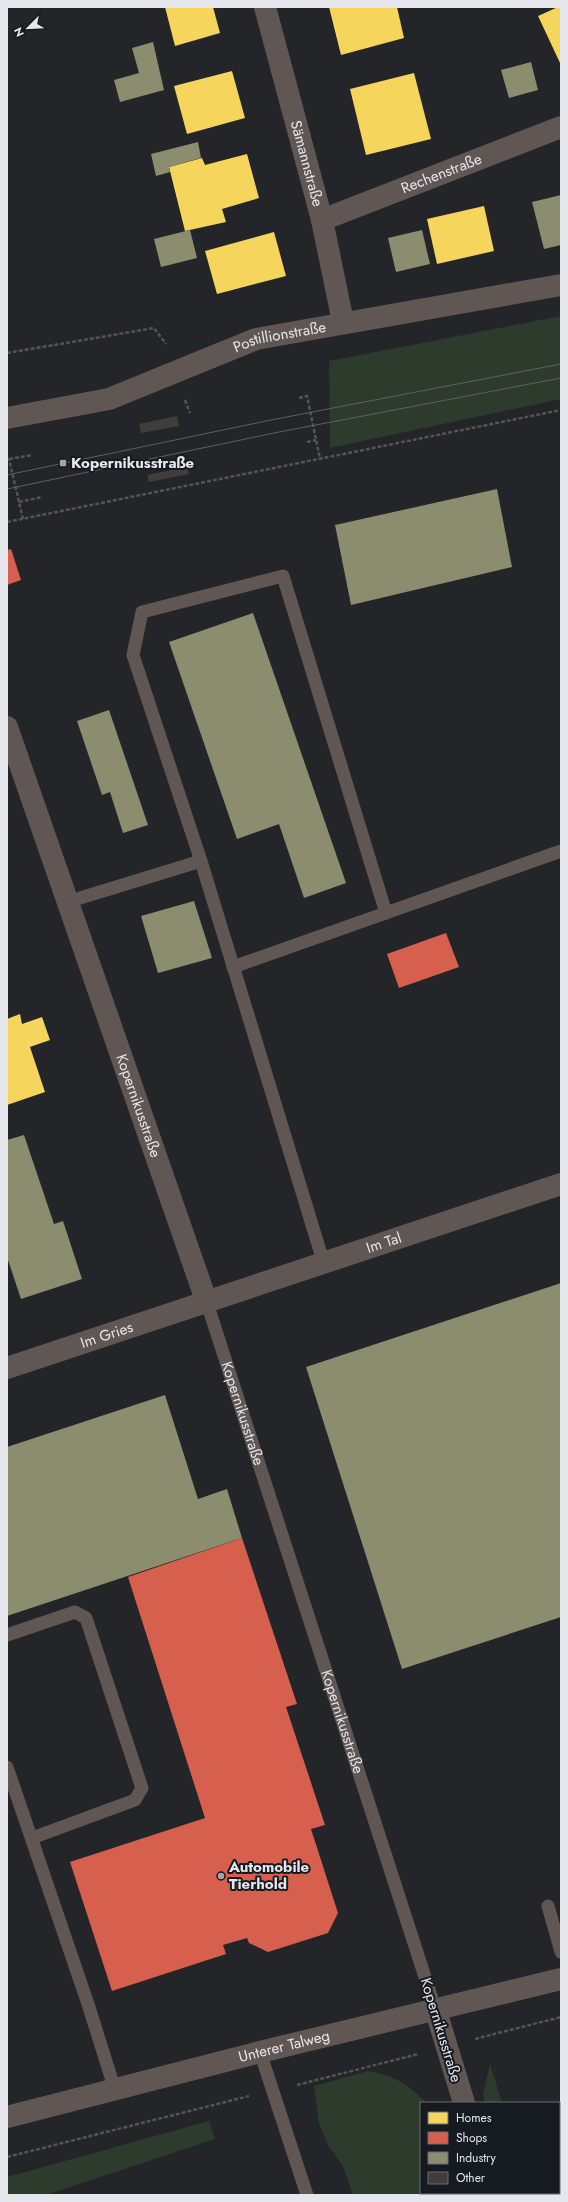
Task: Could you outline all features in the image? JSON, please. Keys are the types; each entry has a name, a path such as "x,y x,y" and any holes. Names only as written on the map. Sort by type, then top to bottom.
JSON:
{"street":[{"name":"Sämannstraße","path":"265,7 322,220 343,322"},
{"name":"Rechenstraße","path":"322,220 561,127"},
{"name":"Postillionstraße","path":"7,418 109,399 256,339 343,322 561,285"},
{"name":"Kopernikusstraße","path":"7,727 207,1303"},
{"name":"Im Tal","path":"207,1303 561,1184"},
{"name":"Im Gries","path":"7,1368 207,1303"},
{"name":"Unterer Talweg","path":"7,2117 435,2008 561,1979"},
{"name":"Kopernikusstraße","path":"435,2008 464,2102"}],"lane":[{"path":"324,1264 201,861 133,655 142,612 283,576 386,913"},
{"path":"234,967 561,851"},
{"path":"67,902 201,861"},
{"name":"Kopernikusstraße","path":"207,1303 435,2008"},
{"path":"7,1635 75,1612 86,1618 142,1788 135,1800 32,1838"},
{"path":"7,1767 115,2090"},
{"path":"548,1906 561,1952"},
{"path":"260,2052 307,2195"}],"path":[{"path":"7,353 154,328"},
{"path":"299,398 307,396 320,459"},
{"path":"185,398 190,413"},
{"path":"7,522 561,410"},
{"path":"307,442 316,440"},
{"path":"23,519 8,459 32,455"},
{"path":"19,502 42,497"}],"green space":[{"path":"561,316 561,399 330,448 329,361"},
{"path":"490,2064 502,2102 485,2102 483,2094"},
{"path":"368,2071 394,2078 407,2086 426,2102 420,2102 420,2194 460,2195 353,2195 343,2166 328,2145 319,2123 314,2086"},
{"path":"209,2121 215,2139 46,2195 7,2195 7,2177"}],"building: Homes":[{"path":"165,7 213,7 220,33 175,46"},
{"path":"329,7 397,7 404,38 341,55"},
{"path":"561,7 561,65 538,16"},
{"path":"232,71 245,118 187,134 174,86"},
{"path":"414,73 431,139 366,155 350,89"},
{"path":"247,154 259,198 222,209 226,222 185,231 169,167 202,158 205,165"},
{"path":"484,206 494,251 437,264 427,219"},
{"path":"274,232 286,276 217,294 205,251"},
{"path":"20,1014 22,1024 42,1017 50,1040 30,1047 45,1092 7,1105 7,1019"}],"building: Shops":[{"path":"11,549 21,580 7,585 7,550"},
{"path":"446,933 459,967 399,988 387,954"},
{"path":"242,1538 297,1704 286,1707 325,1825 311,1829 338,1913 328,1933 268,1952 249,1943 247,1938 223,1945 226,1954 112,1991 70,1862 205,1818 128,1577"}],"building: Industry":[{"path":"153,42 164,90 120,102 114,80 139,73 132,48"},
{"path":"531,62 538,90 509,98 501,70"},
{"path":"198,142 201,158 169,167 170,172 156,176 151,154"},
{"path":"561,195 561,245 544,249 532,202"},
{"path":"190,230 197,258 161,267 154,239"},
{"path":"422,230 430,264 396,272 388,238"},
{"path":"497,489 512,567 351,605 335,525"},
{"path":"253,613 346,883 304,898 279,824 237,839 169,642"},
{"path":"109,710 148,825 123,833 110,792 102,795 77,721"},
{"path":"194,901 212,958 158,973 141,916"},
{"path":"24,1135 54,1224 63,1221 82,1279 21,1299 7,1257 7,1140"},
{"path":"561,1283 561,1617 402,1669 306,1367"},
{"path":"165,1395 198,1499 227,1489 242,1538 7,1616 7,1447"}],"building: Other":[{"path":"177,416 179,426 141,433 139,424"},
{"path":"187,467 189,474 149,482 147,475"}],"tram line":[{"path":"7,475 271,420 561,364"},
{"path":"7,489 274,433 561,378"}],"place":[{"name":"Kopernikusstraße","path":"63,463"},
{"name":"Automobile Tierhold","path":"221,1876"}]}
